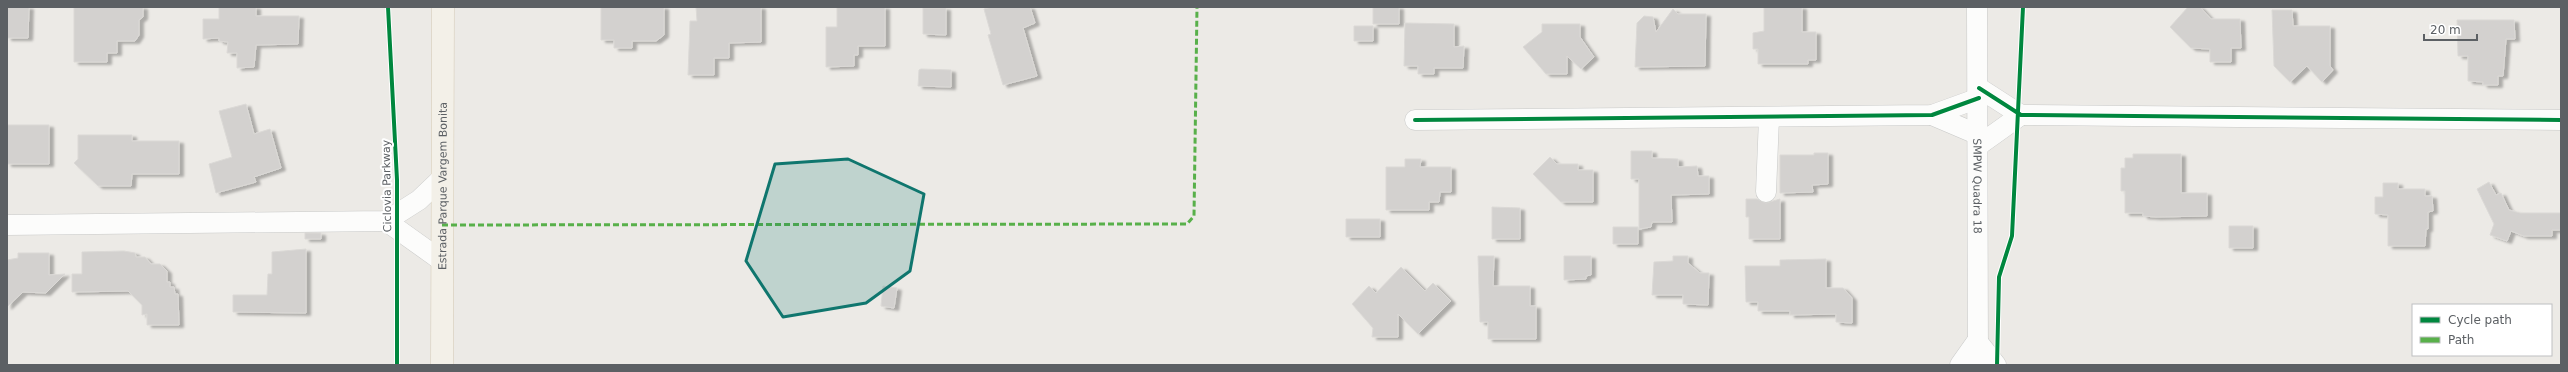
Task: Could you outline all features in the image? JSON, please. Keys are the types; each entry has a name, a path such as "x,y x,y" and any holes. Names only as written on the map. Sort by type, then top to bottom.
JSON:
{"main road":[{"name":"Estrada Parque Vargem Bonita","path":"442,365 441,179 443,7"}],"street":[{"name":"SMPW Quadra 18","path":"1978,7 1978,365"},
{"path":"1415,120 1769,118 1932,115 1979,93 2021,115 2561,120"},
{"path":"1932,115 1979,140 2021,115"},
{"path":"1766,192 1769,118"},
{"path":"7,225 386,221 419,200 441,179"},
{"path":"386,221 442,261"},
{"path":"1960,365 1978,341 1996,365"}],"highlighted area":[{"path":"848,159 924,194 910,271 866,303 783,317 746,261 775,164"}],"building":[{"path":"7,7 29,7 28,38 7,38"},
{"path":"74,7 143,7 143,17 139,20 139,35 135,41 117,41 117,53 107,53 107,62 74,62"},
{"path":"219,7 256,7 256,16 299,16 298,44 256,45 254,67 237,68 237,53 227,53 228,42 219,41 219,38 203,39 203,19 219,19"},
{"path":"601,7 664,7 664,35 656,41 632,41 632,48 614,48 614,40 601,40"},
{"path":"696,7 761,7 761,42 729,43 729,58 714,58 714,75 688,75 690,21 697,21"},
{"path":"837,7 885,7 885,46 858,46 858,55 854,55 854,66 826,67 826,27 837,27"},
{"path":"992,7 1030,7 1035,23 1023,28 1037,76 1003,85 988,35 991,34 984,9"},
{"path":"1373,7 1399,7 1399,24 1373,24"},
{"path":"1764,7 1802,7 1802,32 1816,32 1816,60 1808,60 1808,64 1758,64 1758,49 1753,49 1753,33 1764,31"},
{"path":"2188,7 2200,7 2211,19 2240,19 2241,48 2231,48 2231,62 2210,62 2210,49 2191,48 2170,27"},
{"path":"923,8 946,8 946,35 923,34"},
{"path":"1673,9 1678,14 1706,14 1705,66 1635,67 1637,23 1644,16 1653,17 1656,32"},
{"path":"2272,10 2292,10 2293,26 2330,26 2330,66 2333,70 2322,82 2307,66 2290,82 2274,66"},
{"path":"2457,20 2514,20 2515,39 2506,39 2503,76 2498,76 2498,85 2483,85 2483,82 2468,81 2468,56 2458,56"},
{"path":"1405,23 1454,24 1454,47 1464,46 1463,68 1434,68 1434,74 1418,74 1418,66 1404,66"},
{"path":"1542,24 1580,24 1580,37 1594,57 1581,69 1567,56 1567,74 1546,74 1523,47 1542,32"},
{"path":"1354,26 1373,26 1373,41 1354,41"},
{"path":"919,70 951,70 951,87 918,86"},
{"path":"246,104 254,134 270,129 281,168 254,177 256,182 216,193 209,164 232,157 219,111"},
{"path":"7,125 49,125 49,164 7,164"},
{"path":"78,135 132,135 132,141 179,141 179,174 132,174 131,186 98,186 74,163 78,159"},
{"path":"1631,151 1652,151 1652,158 1678,159 1678,167 1697,166 1698,176 1709,176 1709,194 1671,195 1672,222 1652,222 1651,227 1639,229 1639,179 1631,179"},
{"path":"1814,153 1828,153 1828,184 1812,185 1813,192 1780,193 1780,155 1814,155"},
{"path":"2133,154 2181,154 2181,193 2207,193 2207,216 2156,217 2143,216 2143,213 2125,213 2125,191 2121,191 2121,168 2125,168 2125,158 2133,158"},
{"path":"1550,157 1557,164 1578,164 1578,170 1593,170 1593,202 1561,202 1533,174"},
{"path":"1405,159 1421,159 1420,167 1451,167 1451,192 1440,192 1439,202 1429,202 1429,210 1386,210 1386,167 1405,167"},
{"path":"2489,182 2496,195 2501,193 2509,210 2520,213 2561,213 2561,230 2552,230 2552,236 2524,236 2511,231 2507,241 2490,235 2494,224 2477,189"},
{"path":"2383,183 2398,183 2398,189 2425,189 2425,196 2432,196 2433,211 2428,212 2428,229 2426,229 2425,246 2388,246 2388,215 2375,214 2375,197 2383,197"},
{"path":"1746,199 1757,199 1766,203 1780,199 1780,239 1749,239 1749,217 1746,217"},
{"path":"1492,207 1520,208 1520,239 1492,239"},
{"path":"1346,219 1380,219 1380,237 1346,237"},
{"path":"2229,226 2253,226 2253,248 2229,248"},
{"path":"1613,227 1638,227 1638,244 1613,244"},
{"path":"305,233 321,233 321,239 305,239"},
{"path":"306,249 306,313 233,312 233,295 267,295 268,274 272,274 272,252"},
{"path":"124,251 135,253 136,257 145,257 151,264 160,264 167,271 167,282 170,282 170,287 174,287 175,294 178,294 179,325 147,325 147,314 142,315 142,305 128,291 72,292 72,274 82,274 82,252"},
{"path":"18,253 49,253 49,275 65,274 46,293 23,292 7,307 7,260 18,258"},
{"path":"1478,256 1494,256 1493,286 1530,286 1530,306 1536,306 1536,339 1488,339 1488,322 1480,322"},
{"path":"1564,256 1591,256 1591,275 1586,276 1586,279 1564,280"},
{"path":"1673,256 1688,256 1688,263 1700,273 1709,273 1708,305 1683,304 1683,295 1652,295 1654,262 1673,261"},
{"path":"1826,259 1826,288 1843,288 1852,298 1852,323 1836,322 1836,314 1790,315 1790,311 1758,311 1758,302 1746,302 1745,266 1780,266 1780,260"},
{"path":"1401,267 1425,291 1433,283 1451,301 1418,334 1398,314 1398,337 1372,337 1373,328 1352,304 1369,286 1376,293"},
{"path":"883,286 897,288 894,308 881,306"}],"marked path":[{"path":"442,225 1187,224 1194,216 1197,7"}],"cycle path":[{"name":"Ciclovia Parkway","path":"388,7 397,180 397,365"},
{"path":"1997,365 1999,277 2012,236 2023,7"},
{"path":"1979,88 2021,115 2561,120"},
{"path":"1415,120 1932,115 1979,98"}]}
